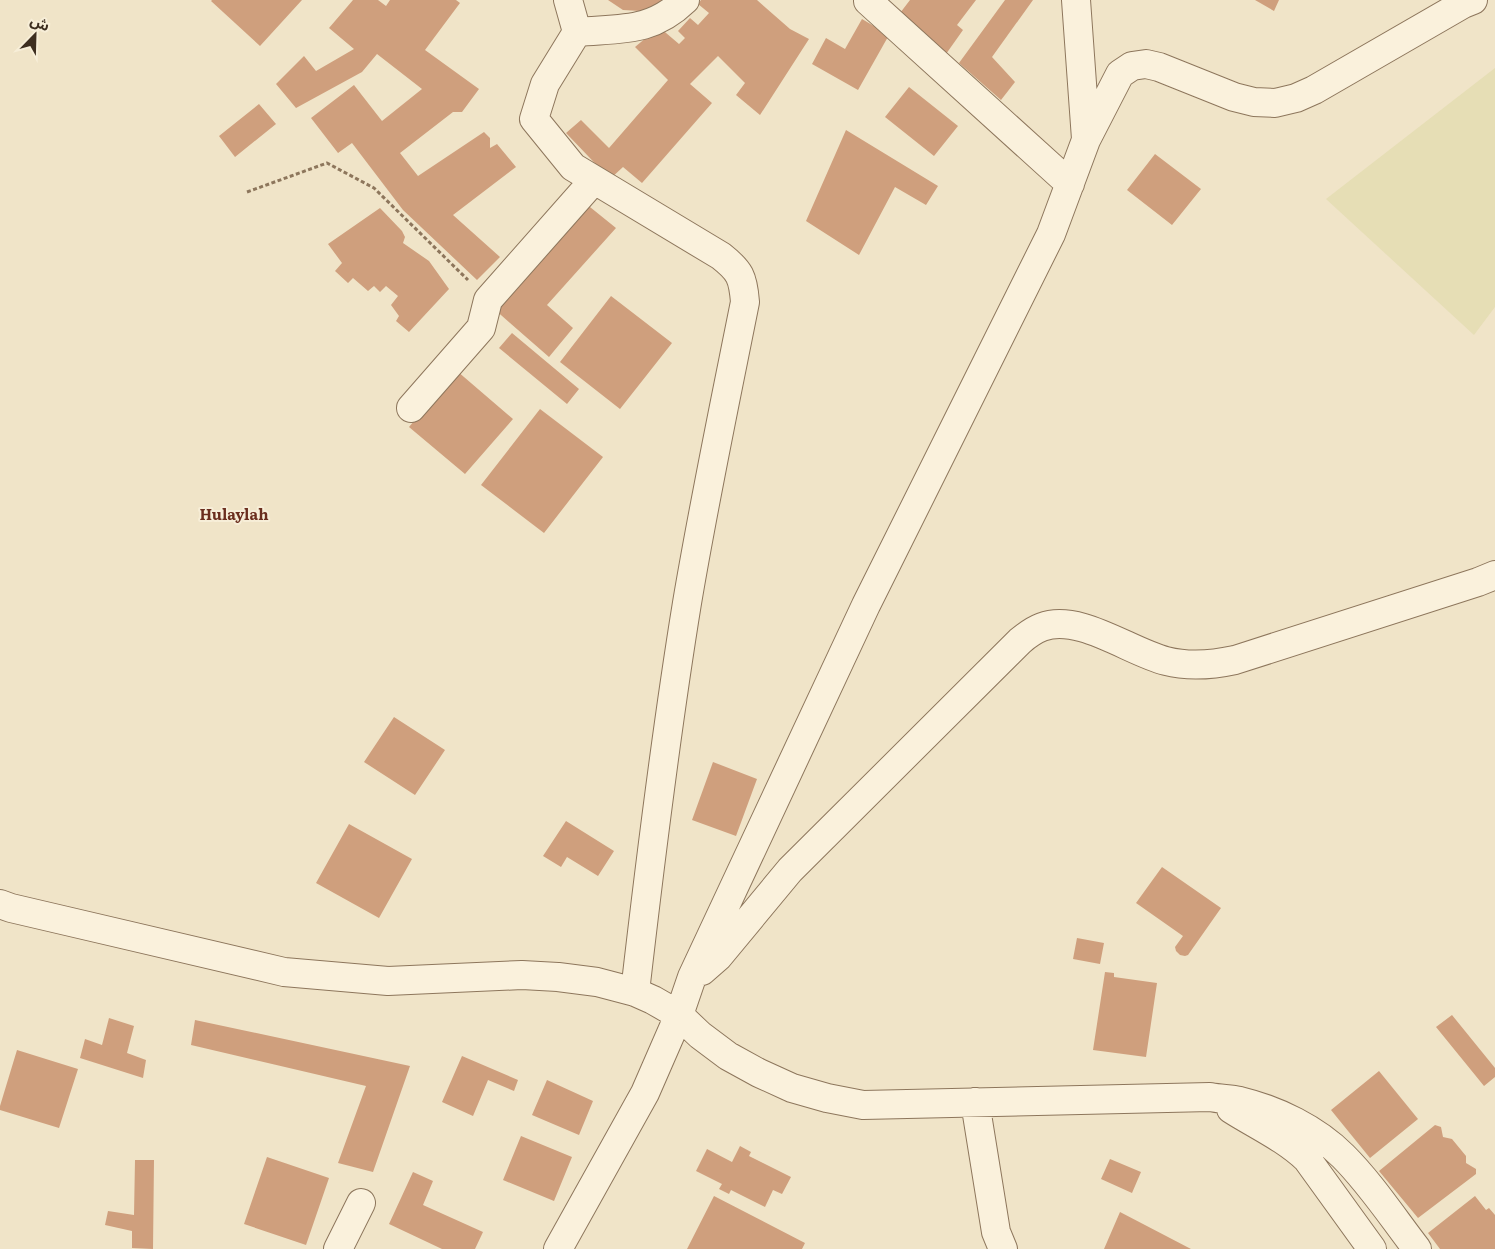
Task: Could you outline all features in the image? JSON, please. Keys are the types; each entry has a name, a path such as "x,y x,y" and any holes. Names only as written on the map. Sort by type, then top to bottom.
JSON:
{"street":[{"path":"568,0 577,32 545,84 534,120 572,167 721,256 735,267 744,283 745,302 712,463 687,602 667,732 635,992"},
{"path":"577,32 638,27 652,23 666,16 685,0"},
{"path":"1076,0 1086,140"},
{"path":"558,1249 645,1093 679,1015 692,977 866,605 1051,234 1086,140 1120,74 1132,66 1146,64 1159,67 1234,97 1254,102 1275,102 1296,98 1314,90 1473,0"},
{"path":"868,1 1070,184"},
{"path":"411,408 481,328 488,300 594,180"},
{"path":"692,977 718,957 790,870 1031,632 1044,626 1058,623 1072,624 1166,661 1200,665 1218,664 1495,575"},
{"path":"0,904 284,972 388,981 522,976 558,977 597,982 635,992 653,1000 679,1015 700,1035 728,1056 759,1073 792,1088 827,1098 863,1105 1210,1097 1240,1101 1295,1121 1342,1155 1362,1176 1416,1249"},
{"path":"1210,1097 1299,1151 1372,1249"},
{"path":"975,1102 996,1232 1003,1249"},
{"path":"338,1249 361,1203"}],"path":[{"path":"247,192 327,163 374,188 488,300"}],"shaded area":[{"path":"1495,68 1495,307 1474,335 1326,199"}],"building":[{"path":"212,0 302,0 260,46"},
{"path":"353,0 378,0 386,6 390,0 456,0 460,3 425,50 479,89 462,112 453,112 400,153 418,176 484,132 490,138 490,148 497,144 516,167 453,215 500,257 477,280 403,210 352,143 338,153 311,118 354,85 382,121 422,89 377,54 362,72 296,108 276,84 304,56 316,71 354,49 329,28"},
{"path":"608,0 672,0 658,12 623,10"},
{"path":"701,0 757,0 790,29 809,39 760,115 736,95 745,83 718,56 690,84 712,103 642,183 623,167 610,179 566,133 581,120 609,148 668,80 635,47 659,27 679,44 685,38 678,31 690,18 698,25 709,13 698,4"},
{"path":"910,0 976,0 957,25 963,30 946,54 897,17"},
{"path":"1005,0 1033,0 992,57 1015,82 1001,100 959,63"},
{"path":"1255,0 1279,0 1274,11"},
{"path":"862,19 889,35 858,90 812,64 826,38 845,49"},
{"path":"909,87 958,126 934,156 885,117"},
{"path":"259,104 276,124 235,157 219,136"},
{"path":"846,130 938,186 926,205 895,187 859,255 806,221"},
{"path":"1155,154 1201,189 1172,225 1127,190"},
{"path":"585,203 616,228 547,305 573,328 549,357 493,308"},
{"path":"380,208 402,231 405,237 403,243 429,261 449,289 409,332 396,321 399,316 391,305 398,296 386,286 380,292 374,286 368,291 353,278 348,283 335,271 342,263 328,244"},
{"path":"611,296 672,343 620,409 560,362"},
{"path":"512,333 579,389 567,404 499,348"},
{"path":"457,371 513,419 465,474 409,427"},
{"path":"540,409 603,457 544,533 481,485"},
{"path":"394,717 445,750 415,795 364,762"},
{"path":"713,762 757,779 736,836 692,820"},
{"path":"566,821 614,851 598,876 567,857 561,867 543,856"},
{"path":"349,824 412,859 379,918 316,883"},
{"path":"1162,867 1221,908 1188,955 1185,956 1180,955 1175,947 1183,936 1136,903"},
{"path":"1077,938 1104,943 1100,964 1073,959"},
{"path":"1105,972 1114,973 1114,977 1157,983 1146,1057 1093,1050"},
{"path":"1452,1015 1495,1068 1495,1077 1484,1086 1436,1027"},
{"path":"109,1018 134,1026 127,1053 146,1060 143,1078 80,1058 85,1039 102,1045"},
{"path":"195,1020 410,1066 373,1172 338,1163 366,1086 191,1045"},
{"path":"17,1050 78,1069 59,1128 0,1110"},
{"path":"462,1056 518,1080 514,1091 488,1080 473,1116 442,1102"},
{"path":"1379,1071 1418,1119 1370,1158 1331,1110"},
{"path":"547,1080 593,1101 579,1135 532,1115"},
{"path":"1435,1125 1441,1127 1443,1137 1452,1139 1466,1156 1466,1163 1476,1169 1476,1174 1418,1218 1379,1171"},
{"path":"521,1136 572,1157 554,1201 503,1180"},
{"path":"740,1146 751,1152 749,1156 791,1177 782,1194 773,1190 765,1207 731,1190 729,1194 719,1189 722,1184 696,1171 707,1149 732,1162"},
{"path":"267,1157 329,1178 306,1245 244,1224"},
{"path":"1110,1159 1141,1172 1132,1193 1101,1179"},
{"path":"135,1160 154,1160 153,1249 132,1248 132,1231 105,1225 108,1211 134,1215"},
{"path":"413,1172 433,1181 423,1205 483,1232 475,1249 442,1249 389,1224"},
{"path":"714,1196 805,1243 802,1249 687,1249"},
{"path":"1475,1196 1486,1210 1489,1208 1495,1215 1495,1249 1440,1249 1428,1233"},
{"path":"1120,1212 1191,1249 1104,1249"}],"district":[{"name":"Hulaylah","path":"234,513"}]}
